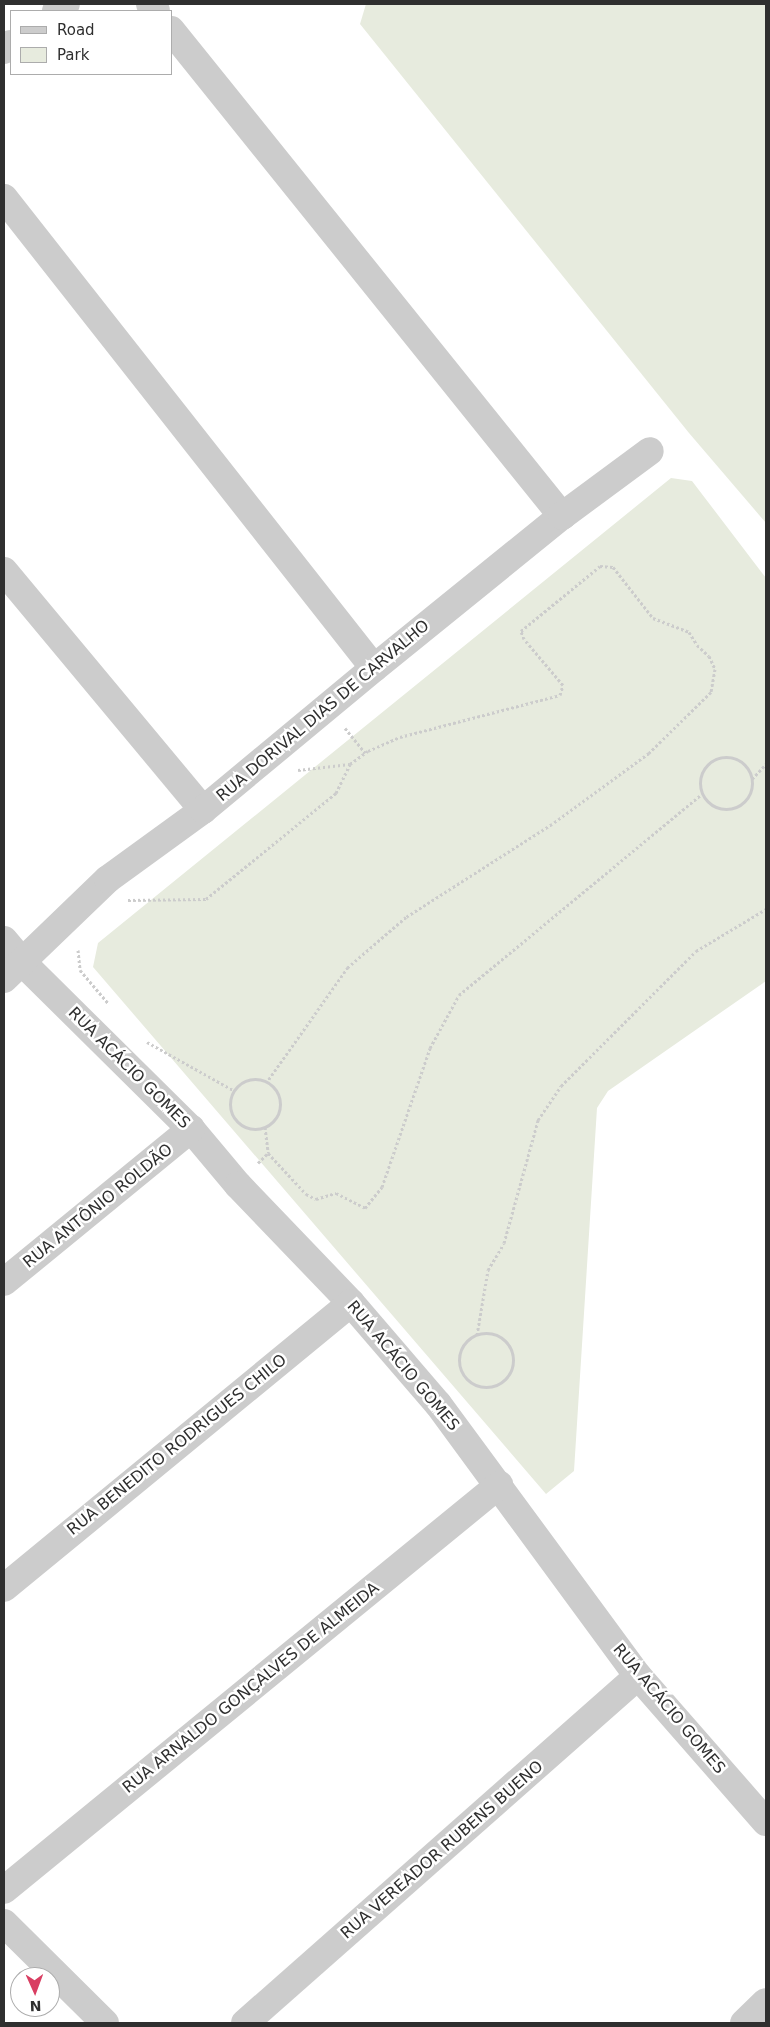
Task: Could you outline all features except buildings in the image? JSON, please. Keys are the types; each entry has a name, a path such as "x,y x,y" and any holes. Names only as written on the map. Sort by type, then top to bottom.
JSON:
{"street":[{"path":"172,31 562,516"},
{"path":"4,198 374,668"},
{"name":"RUA DORIVAL DIAS DE CARVALHO","path":"14,971 108,879 203,810 374,668 562,516 650,451"},
{"path":"4,571 203,810"},
{"name":"RUA ACÁCIO GOMES","path":"4,940 14,971 191,1130 238,1185 351,1303 438,1404 638,1676 766,1822"},
{"name":"RUA ANTÔNIO ROLDÃO","path":"4,1282 191,1130"},
{"name":"RUA BENEDITO RODRIGUES CHILO","path":"4,1588 351,1303"},
{"name":"RUA ARNALDO GONÇALVES DE ALMEIDA","path":"4,1890 498,1485"},
{"name":"RUA VEREADOR RUBENS BUENO","path":"245,2023 638,1676"},
{"path":"4,1923 105,2023"},
{"path":"744,2023 766,2002"}],"path":[{"path":"129,901 211,897 336,793 350,764 368,751 393,739 560,695 563,685 524,639 521,631 600,566 608,565 618,571 658,622 689,632 709,656 715,669 711,692 649,752 552,824 406,918 348,967 266,1082"},
{"path":"752,779 744,764 737,759 720,757 712,761 701,774 702,794 718,808 735,808 749,797 752,779 766,764"},
{"path":"294,771 350,764"},
{"path":"264,1127 268,1153 306,1194 316,1199 336,1193 365,1208 382,1187 430,1048 459,995 702,794"},
{"path":"122,907 137,895"},
{"path":"476,1335 494,1334 502,1338 512,1352 511,1370 500,1384 482,1387 473,1384 461,1371 460,1354 469,1339 476,1335 488,1270 504,1243 538,1120 561,1086 696,952 766,909"},
{"path":"79,946 80,970 111,1007"},
{"path":"144,1040 233,1090"},
{"path":"253,1078 266,1082 276,1089 280,1105 274,1121 264,1127 252,1129 237,1122 229,1108 233,1090 238,1085 253,1078"}],"green space":[{"path":"366,4 766,4 766,523 689,433 360,24"},
{"path":"671,478 692,481 766,578 766,981 608,1091 597,1108 574,1471 546,1494 93,967 98,943"}]}
